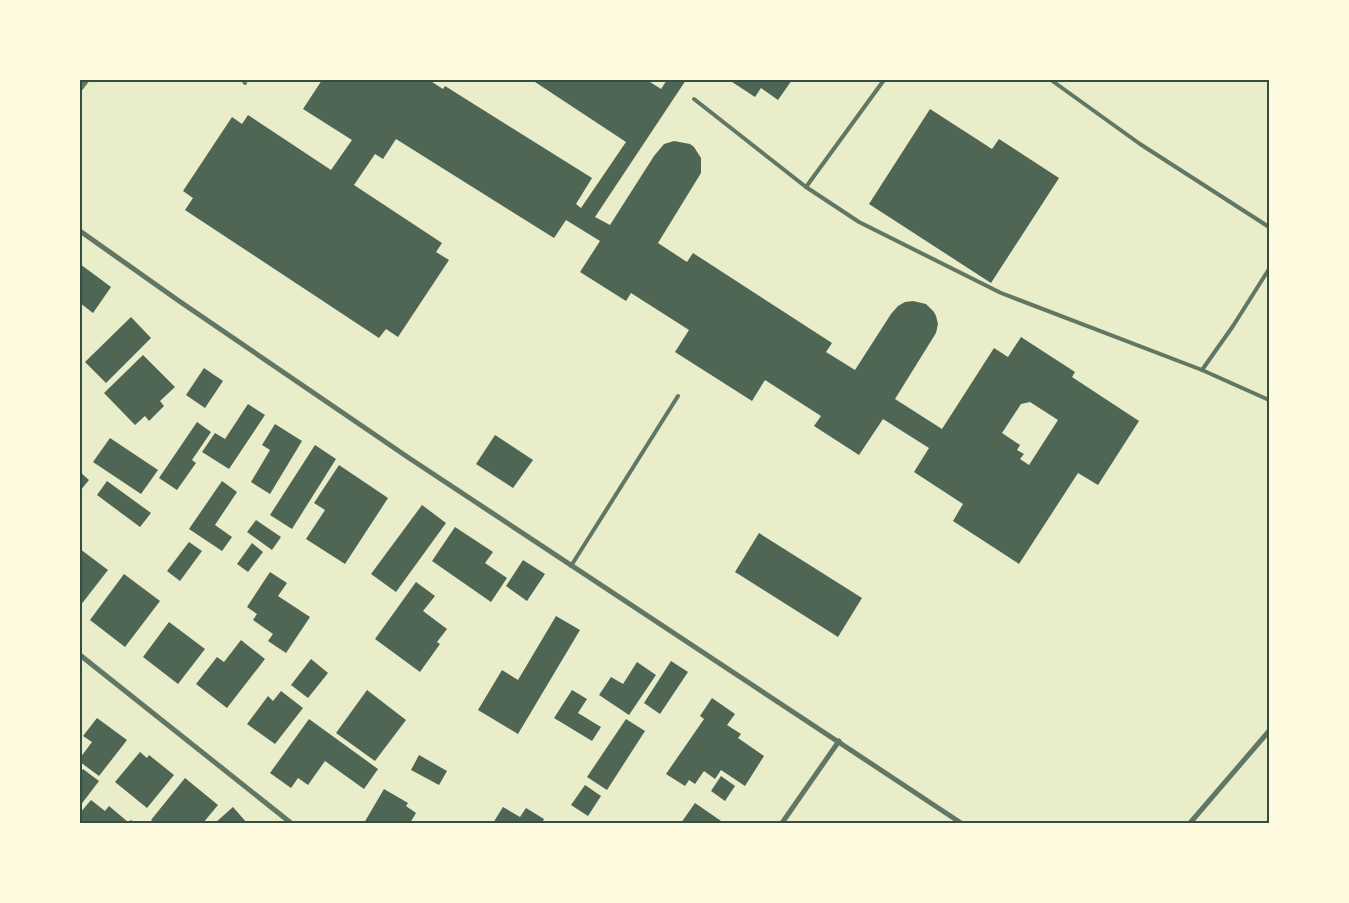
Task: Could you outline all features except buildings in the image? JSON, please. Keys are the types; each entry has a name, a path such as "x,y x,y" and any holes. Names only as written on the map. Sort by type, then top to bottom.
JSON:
{"street":[{"path":"80,89 87,80"},
{"path":"80,231 401,452 961,823"},
{"path":"80,655 291,823"},
{"path":"1190,823 1269,731"},
{"path":"782,823 839,741"}],"lane":[{"path":"806,187 884,80"},
{"path":"1051,80 1140,144 1269,227"},
{"path":"694,99 806,187 859,222 1001,293 1202,370 1269,400"},
{"path":"1202,370 1233,326 1269,269"},
{"path":"571,566 678,396"}]}
